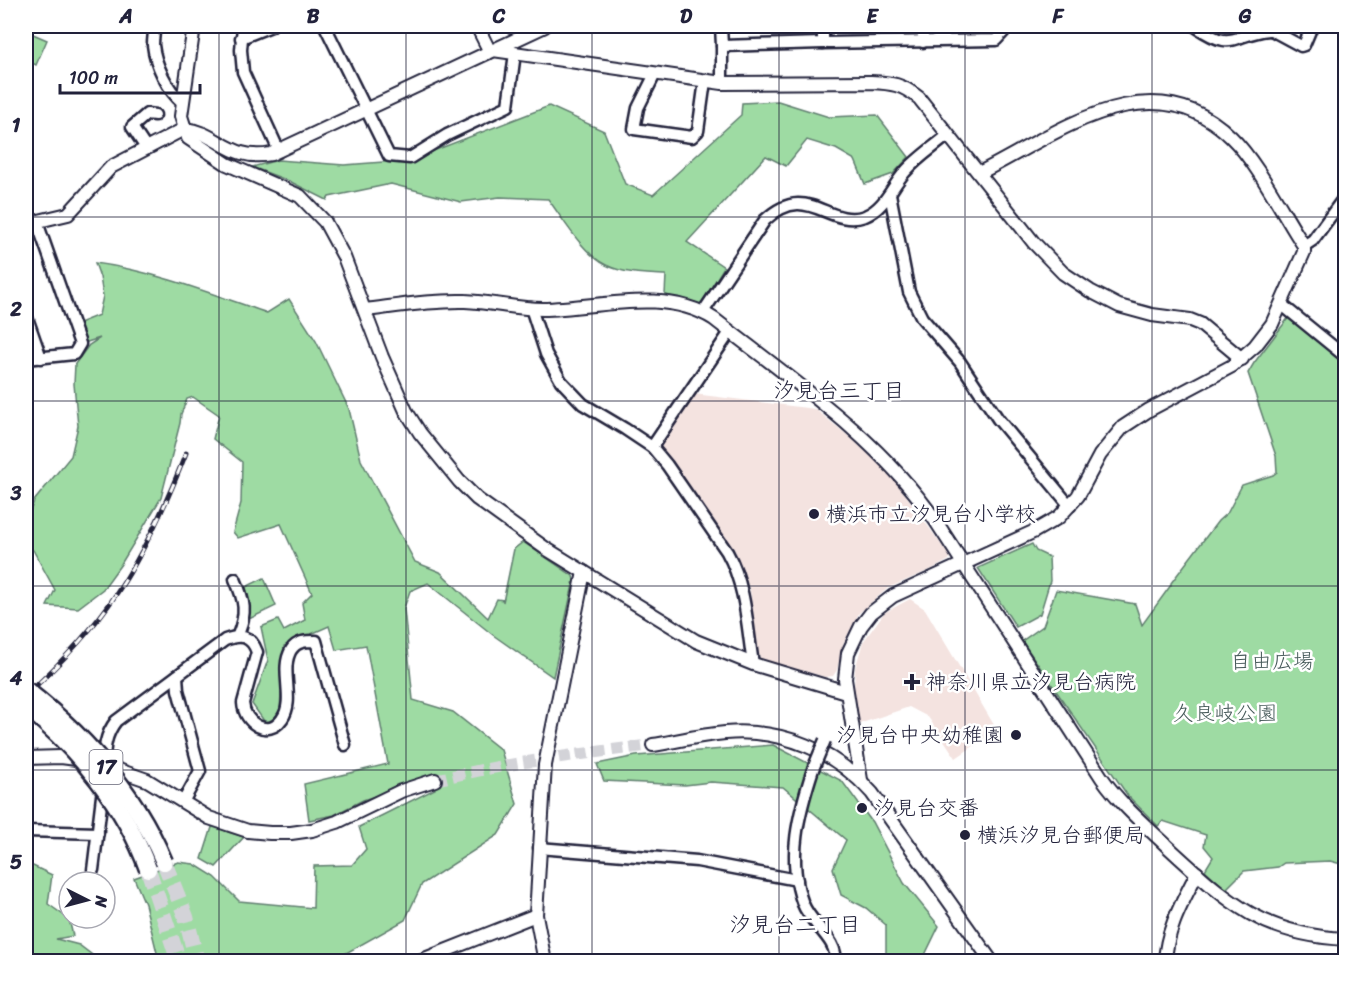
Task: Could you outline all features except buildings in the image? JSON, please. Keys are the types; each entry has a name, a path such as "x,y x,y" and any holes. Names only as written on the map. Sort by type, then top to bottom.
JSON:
{"main road":[{"name":"17","path":"26,690 74,731 108,769 139,812 164,862"},
{"name":"17","path":"26,706 64,741 102,786 130,829 148,869"}],"street":[{"path":"155,26 154,51 170,86 182,102"},
{"path":"194,26 181,116 184,129 192,143 227,164 291,191 309,204 325,222 338,244 395,388 420,433 436,455 477,499 545,548 696,641 753,664 846,692"},
{"path":"243,26 243,72 279,151"},
{"path":"242,38 271,26"},
{"path":"325,26 389,156 410,158 447,135 482,120 507,105 515,53"},
{"path":"477,26 492,51"},
{"path":"26,359 74,354 80,344 31,223 68,214 111,167 184,129 196,130 244,154 261,156 279,151 541,26"},
{"path":"721,26 722,83"},
{"path":"823,26 823,43"},
{"path":"923,26 923,42"},
{"path":"722,46 996,40 1009,26"},
{"path":"1195,26 1225,41 1234,41 1266,28 1301,46 1304,45 1312,26"},
{"path":"492,51 722,83 893,84 907,88 919,98 1034,243 1048,259 1074,281 1119,306 1200,324 1242,359"},
{"path":"655,74 638,108 634,129 692,137 698,131 705,81"},
{"path":"861,780 845,679 848,653 861,626 872,613 893,596 1050,523 1070,506 1087,482 1100,455 1123,427 1149,410 1212,378 1242,359 1264,336 1304,252 1304,246 1244,152 1230,136 1207,119 1172,104 1140,102 1100,112 978,173"},
{"path":"146,148 132,127 147,114 155,115"},
{"path":"703,312 765,220 776,210 787,205 799,204 811,205 854,218 872,213 890,194 907,170 948,135"},
{"path":"890,194 909,292 922,318 960,362 998,419 1070,506"},
{"path":"1304,246 1313,240 1346,195"},
{"path":"365,310 453,301 531,308 647,301 671,303 703,312 856,430 891,464 921,500 1114,794 1125,807 1230,902 1255,918 1293,932 1346,939"},
{"path":"1281,304 1346,357"},
{"path":"531,308 552,368 572,393 597,414 652,447 703,516 734,565 743,594 753,664"},
{"path":"26,315 41,358"},
{"path":"652,447 730,332"},
{"path":"545,962 536,915 539,848 548,750 584,572"},
{"path":"235,579 245,612 238,635"},
{"path":"93,870 103,796 104,746 110,729 128,712 225,640 238,635 248,639 257,651 243,703 243,711 249,721 263,728 281,721 285,714 290,651 297,643 316,641 345,746"},
{"path":"177,676 200,771 183,802"},
{"path":"653,745 725,733 749,732 775,735 802,742 830,757 861,780 879,802 992,962"},
{"path":"825,740 800,810 795,848 800,895 808,915 834,946 835,962"},
{"path":"26,758 61,757 104,765 147,780 210,818 239,828 270,833 312,830 337,822 401,791 435,780"},
{"path":"26,831 98,833"},
{"path":"539,848 697,861 797,880"},
{"path":"1165,962 1165,949 1175,920 1197,873"},
{"path":"417,962 536,915"}],"shaded area":[{"name":"横浜市立汐見台小学校","path":"694,394 815,409 892,476 950,557 949,560 932,569 888,588 859,613 843,644 837,670 833,676 825,677 761,659 757,651 750,590 735,551 661,447"},
{"name":"神奈川県立汐見台病院","path":"910,599 925,609 997,730 956,758 928,717 909,707 859,724 854,694 855,669 863,642 884,613"}],"green space":[{"path":"26,31 47,40 36,65 26,60"},
{"path":"778,101 829,117 877,115 909,157 893,174 865,184 855,160 836,149 807,140 786,166 766,156 687,242 724,267 701,304 665,295 666,275 620,270 598,260 574,235 548,199 500,197 461,202 391,184 329,197 327,200 289,181 252,167 278,160 344,165 410,160 549,106 604,131 625,184 653,195 741,115 742,103"},
{"path":"95,263 160,277 267,313 289,299 316,341 349,409 361,460 415,562 440,572 488,618 497,599 503,602 514,549 523,542 573,576 553,677 493,635 428,583 410,591 404,608 413,700 453,712 501,750 517,804 498,835 422,884 405,920 332,961 159,961 145,904 134,878 178,862 194,864 215,877 239,901 313,908 314,866 352,865 366,849 359,827 435,789 430,778 363,800 334,815 309,820 304,784 388,764 366,645 336,650 329,626 284,646 280,709 269,728 252,704 268,660 261,627 278,620 284,631 305,620 302,603 312,593 281,524 238,538 233,532 241,503 242,462 213,439 219,415 193,397 187,399 181,414 161,498 121,564 103,589 78,608 47,606 55,590 33,550 26,547 26,522 34,501 71,456 78,426 74,384 75,364 89,345 100,338 84,343 79,323 99,315 103,296"},
{"name":"久良岐公園","path":"1289,317 1345,358 1345,865 1330,861 1284,863 1278,867 1244,871 1226,889 1205,870 1213,857 1204,846 1206,835 1163,821 1158,826 1128,796 1022,641 1043,626 1056,590 1135,604 1142,625 1218,521 1228,512 1242,485 1277,472 1276,456 1248,373"},
{"path":"1032,544 1036,551 1049,557 1050,581 1040,614 1016,627 978,568"},
{"path":"264,578 276,606 249,619 250,607 246,587"},
{"path":"773,745 842,781 872,822 904,883 939,926 922,961 886,961 886,925 866,908 841,895 833,868 846,840 783,787 711,782 685,785 604,781 597,764 636,756"},
{"path":"213,824 244,837 216,867 202,859"},
{"path":"26,866 33,866 52,875 48,904 57,910 57,930 72,930 73,936 56,939 79,945 100,961 26,960 28,944 26,943"}],"tunnel":[{"path":"435,780 516,764 653,745"},
{"path":"164,862 186,917 197,962"},
{"path":"148,869 179,962"}],"railway":[{"path":"26,695 74,647 117,593 155,525 186,453"}],"place":[{"name":"横浜市立汐見台小学校","path":"814,514"},
{"name":"神奈川県立汐見台病院","path":"912,682"},
{"name":"汐見台中央幼稚園","path":"1016,735"},
{"name":"汐見台交番","path":"862,808"},
{"name":"横浜汐見台郵便局","path":"965,835"}],"district":[{"name":"汐見台三丁目","path":"839,390"},
{"name":"汐見台二丁目","path":"795,924"}],"park label":[{"name":"自由広場","path":"1272,661"}]}
